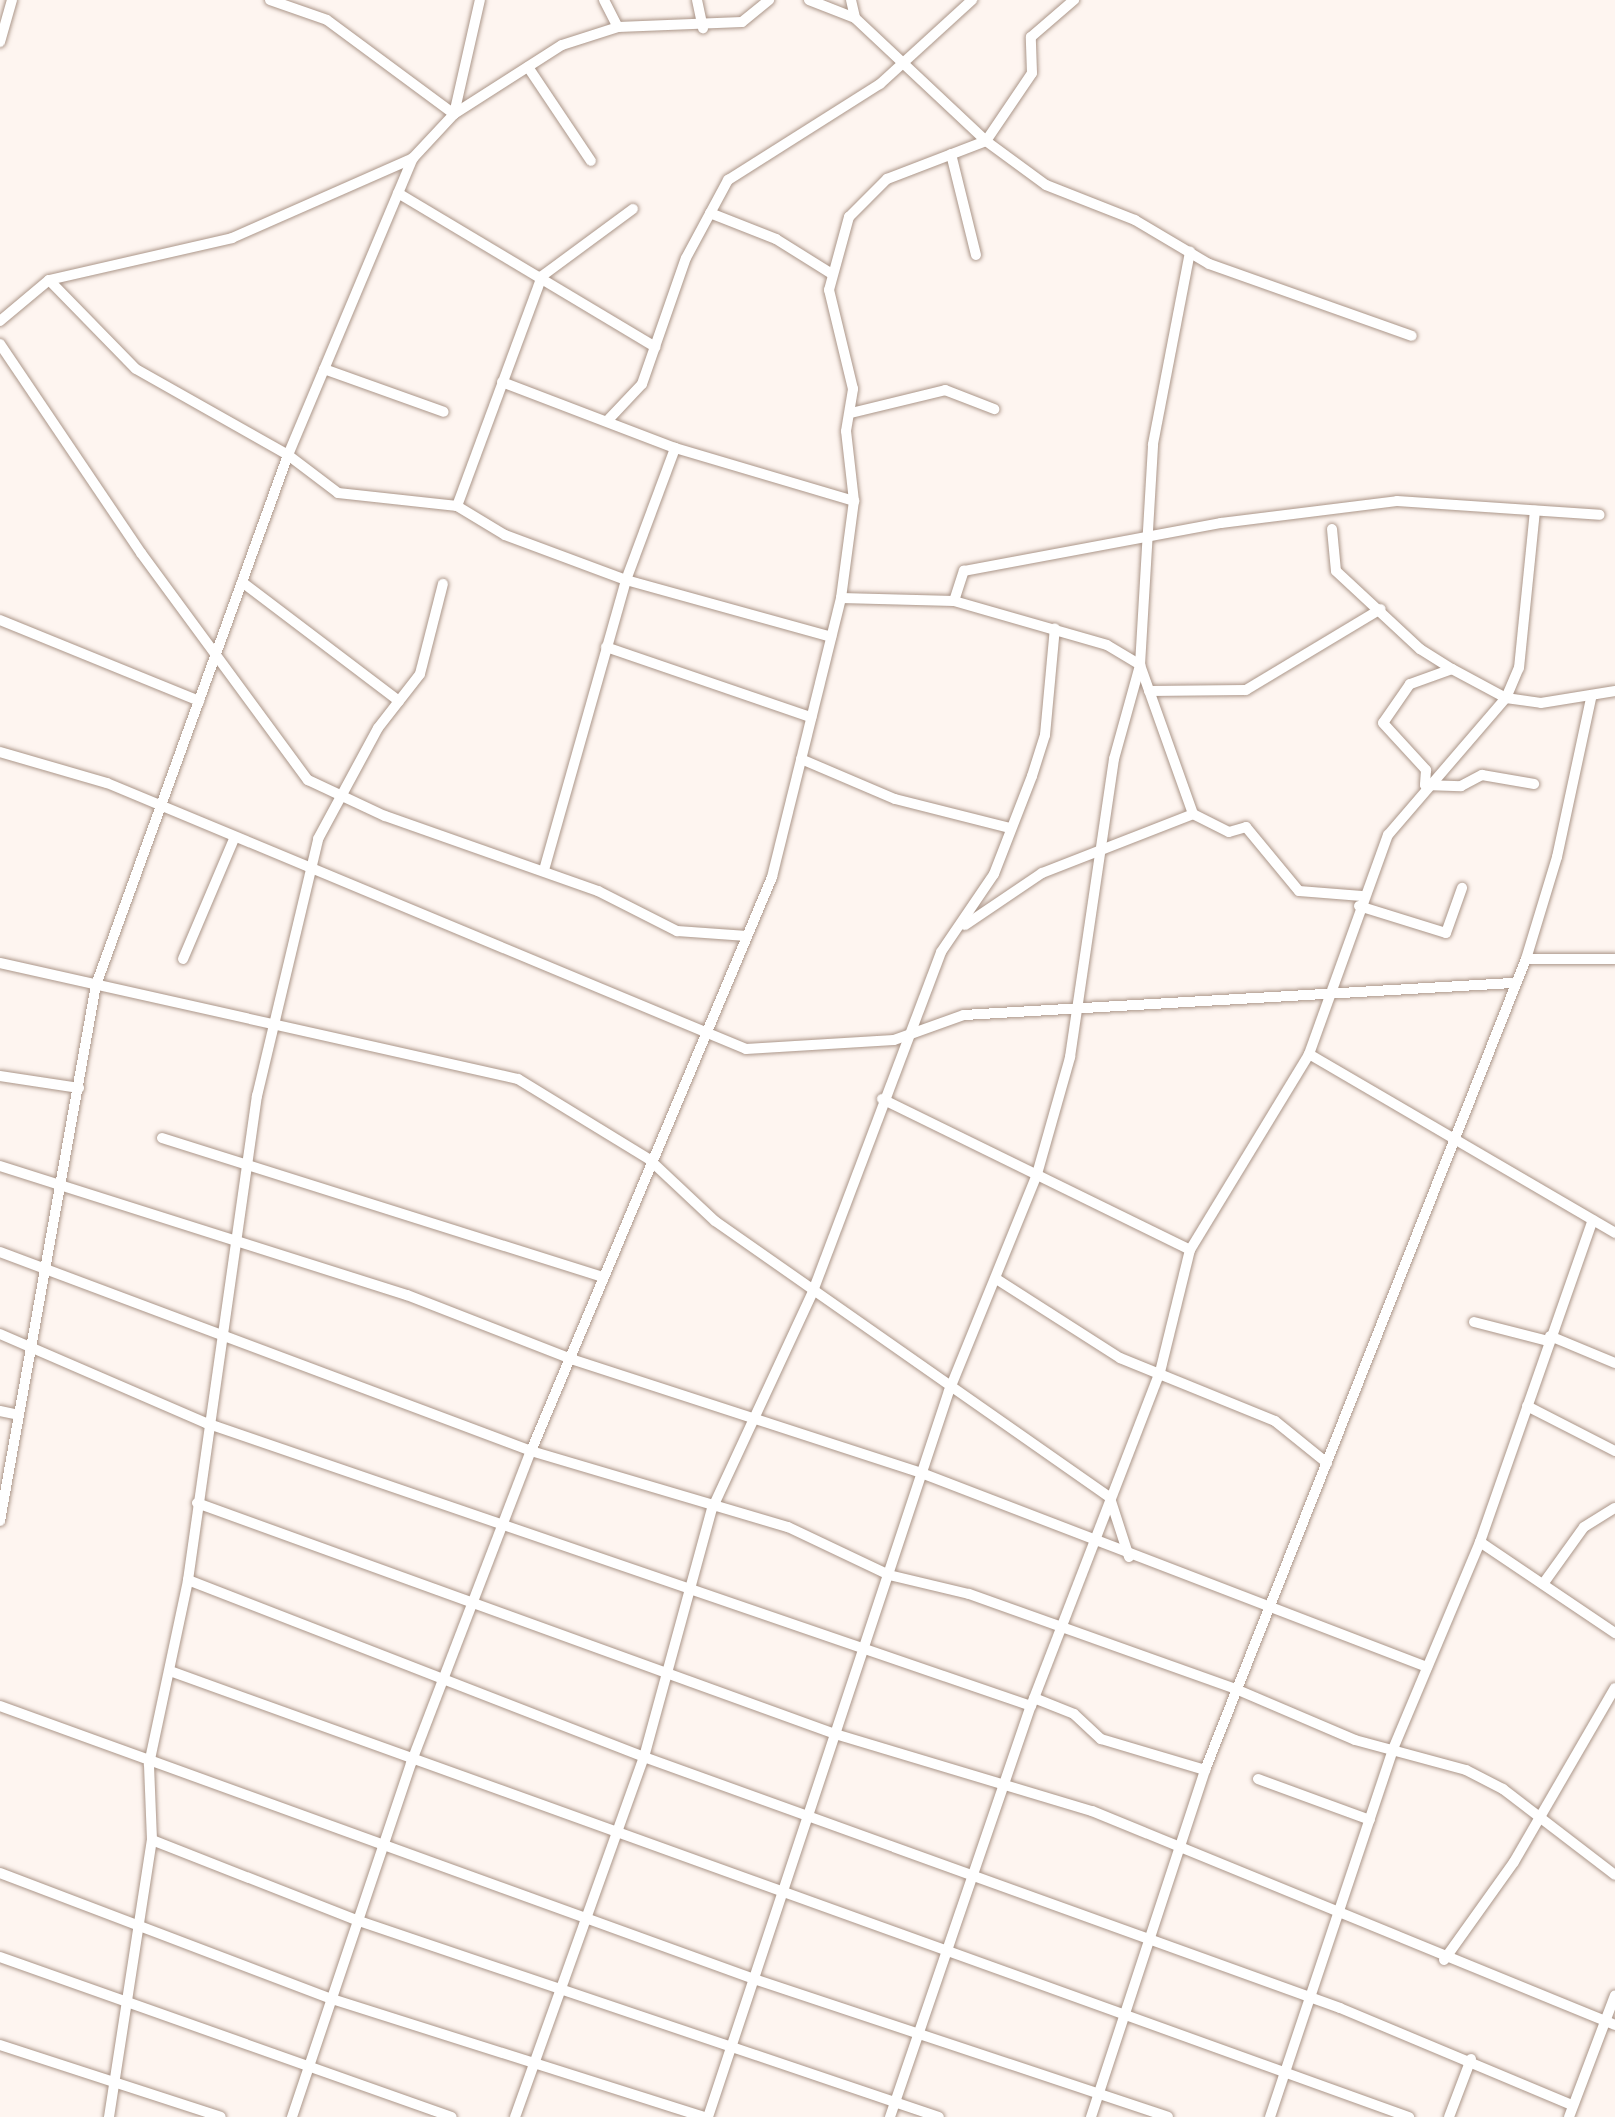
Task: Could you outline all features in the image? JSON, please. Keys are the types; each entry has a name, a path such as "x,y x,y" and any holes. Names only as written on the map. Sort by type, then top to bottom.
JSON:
{"street":[{"path":"0,42 12,0"},
{"path":"270,0 327,20 454,114"},
{"path":"454,114 480,0"},
{"path":"604,0 618,27"},
{"path":"697,0 703,28"},
{"path":"0,1521 64,1182 96,985 288,455 413,158 454,114 562,45 618,27 703,28 742,22 769,0"},
{"path":"809,0 855,18 986,141 1046,185 1135,220 1190,252 1412,336"},
{"path":"851,0 855,18"},
{"path":"609,419 642,384 710,213 728,180 756,156 904,64 972,0"},
{"path":"292,2117 411,1763 477,1605 531,1451 650,1160 772,877 841,598 854,501 846,431 851,413 832,274 849,217 867,192 986,141 1032,73 1031,37 1074,0"},
{"path":"528,67 591,161"},
{"path":"951,154 976,255"},
{"path":"0,321 49,280 232,238 413,158"},
{"path":"398,193 542,276 655,347"},
{"path":"457,506 542,276 633,209"},
{"path":"710,213 776,239 832,274"},
{"path":"0,1873 332,1999 705,2117 788,1892 863,1645 924,1474 949,1391 998,1280 1037,1174 1079,1008 1101,849 1140,665 1153,444 1190,252"},
{"path":"49,280 136,369 288,455 338,493 457,506 505,535 626,580 831,637"},
{"path":"0,344 215,656 308,780 339,798 544,870 677,931 747,936"},
{"path":"324,369 444,412"},
{"path":"502,382 609,419 675,448 854,501"},
{"path":"851,413 945,390 994,409"},
{"path":"544,870 626,580 675,448"},
{"path":"954,601 964,571 1147,538 1397,501 1600,515"},
{"path":"890,2117 979,1874 1032,1702 1160,1372 1190,1250 1309,1054 1379,852 1425,785 1506,698 1519,668 1535,511"},
{"path":"1332,529 1336,571 1381,609 1420,649 1452,669 1506,698 1591,698 1615,691"},
{"path":"242,582 399,701"},
{"path":"109,2117 112,2080 130,2008 152,1840 149,1764 188,1580 206,1423 245,1161 272,1028 313,870 318,839 339,798 426,662 443,584"},
{"path":"841,598 954,601 1055,628 1140,665 1193,814 1229,832 1246,827 1299,891 1360,901 1446,933 1462,888"},
{"path":"1149,691 1246,690 1381,609"},
{"path":"0,620 199,701"},
{"path":"515,2117 644,1757 712,1509 813,1291 882,1099 941,952 994,874 1045,735 1055,628"},
{"path":"606,647 811,717"},
{"path":"1425,785 1426,770 1386,730 1385,712 1410,684 1452,669"},
{"path":"1091,2117 1205,1770 1453,1141 1512,983 1526,959 1557,857 1591,698"},
{"path":"0,752 56,764 161,806 705,1035 778,1051 907,1034 964,1015 1332,991 1512,983"},
{"path":"801,759 895,799 1010,828"},
{"path":"1425,785 1461,786 1482,775 1534,784"},
{"path":"960,928 1042,873 1193,814"},
{"path":"183,959 234,839"},
{"path":"1526,959 1615,959"},
{"path":"0,963 272,1028 496,1069 650,1160 715,1221 949,1391 1110,1498 1129,1557"},
{"path":"1309,1054 1615,1233"},
{"path":"0,1076 79,1088"},
{"path":"882,1099 1190,1250"},
{"path":"162,1138 245,1161 604,1277"},
{"path":"0,1166 64,1182 235,1238 571,1359 924,1474 1129,1557 1427,1667"},
{"path":"1270,2117 1314,1998 1393,1749 1480,1542 1549,1338 1593,1220"},
{"path":"0,1252 47,1267 531,1451 712,1509 788,1527 889,1575 1061,1627 1393,1749 1466,1770 1541,1816 1615,1875"},
{"path":"998,1280 1120,1358 1275,1421 1327,1463"},
{"path":"1474,1322 1549,1338 1615,1363"},
{"path":"0,1334 33,1354 206,1423 504,1529 689,1585 863,1645 889,1661 1074,1714 1101,1739 1205,1770"},
{"path":"1527,1406 1615,1451"},
{"path":"0,1411 19,1415"},
{"path":"197,1503 477,1605 667,1669 835,1734 1006,1787 1182,1847 1339,1918 1615,2025"},
{"path":"1543,1584 1584,1527 1615,1508"},
{"path":"1480,1542 1615,1633"},
{"path":"188,1580 444,1682 644,1757 1151,1936 1471,2059 1570,2104"},
{"path":"170,1671 411,1763 788,1892 1409,2117"},
{"path":"1444,1960 1541,1816 1615,1688"},
{"path":"0,1697 2,1707 149,1764 587,1913 757,1980 923,2030 1168,2117"},
{"path":"1258,1779 1370,1820"},
{"path":"152,1840 359,1921 939,2117"},
{"path":"0,1957 130,2008 309,2066 452,2117"},
{"path":"1569,2117 1570,2104 1602,2020 1615,1995"},
{"path":"0,2045 221,2117"},
{"path":"1449,2117 1471,2059"}]}
